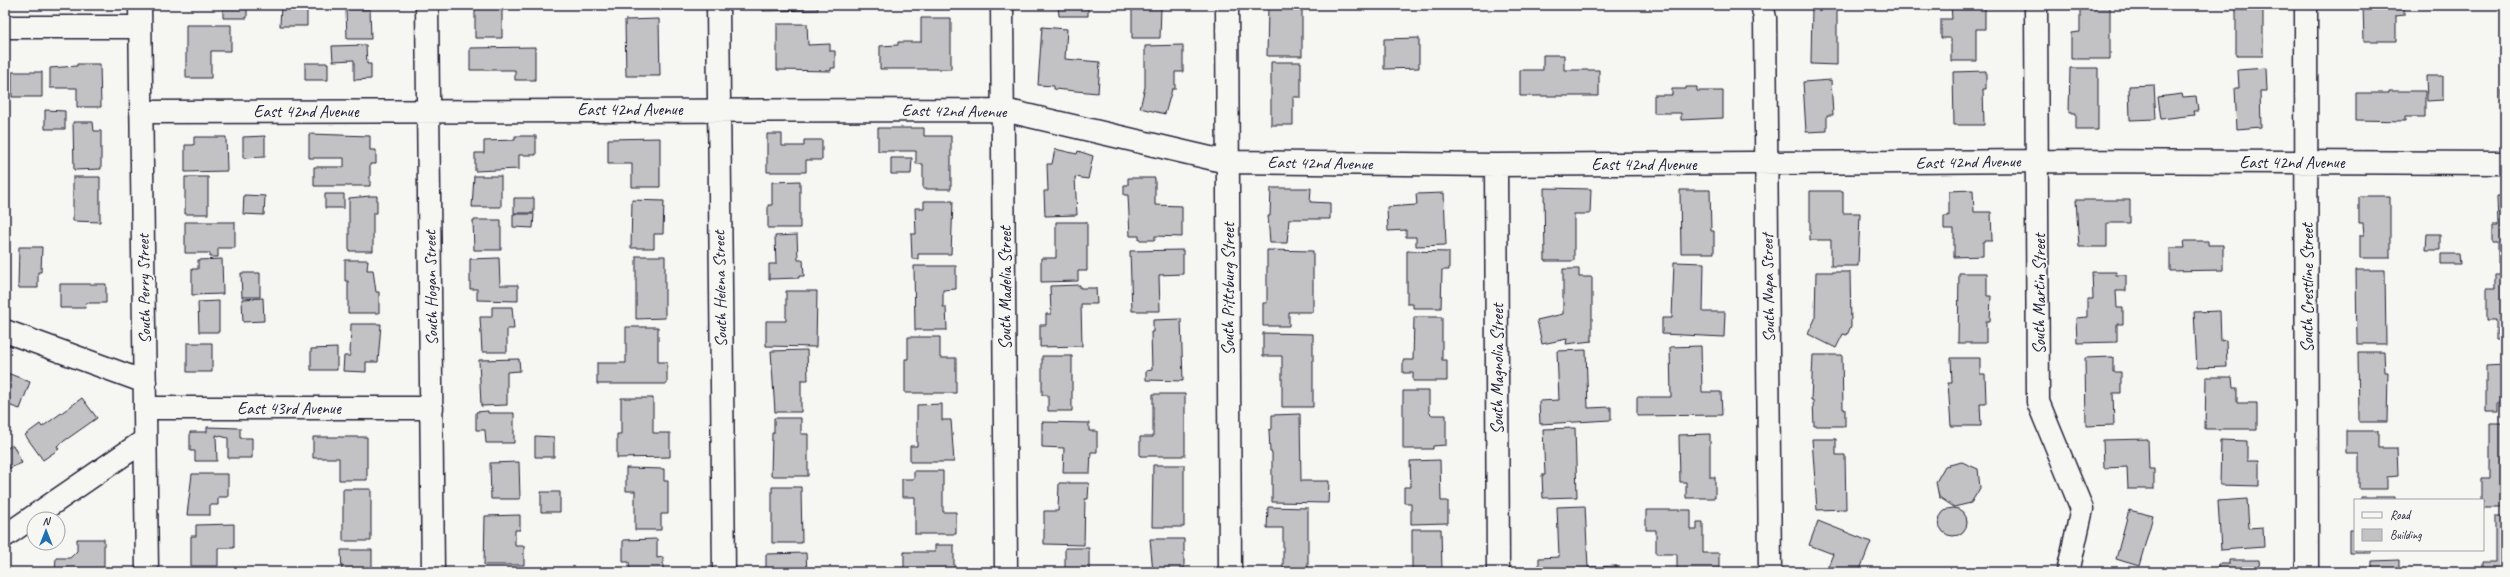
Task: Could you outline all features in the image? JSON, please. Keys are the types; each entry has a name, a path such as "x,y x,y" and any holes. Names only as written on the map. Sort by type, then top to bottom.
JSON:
{"street":[{"name":"South Perry Street","path":"140,5 145,382 144,440 147,572"},
{"name":"South Hogan Street","path":"428,5 433,572"},
{"name":"South Helena Street","path":"718,5 724,572"},
{"name":"South Madelia Street","path":"1002,5 1004,110 1006,572"},
{"name":"South Pittsburg Street","path":"1227,5 1230,572"},
{"name":"South Napa Street","path":"1762,5 1765,18 1770,572"},
{"name":"South Martin Street","path":"2036,5 2039,161 2038,402 2082,509 2068,572"},
{"name":"South Crestline Street","path":"2306,5 2307,572"},
{"path":"5,26 140,27"},
{"name":"East 42nd Avenue","path":"141,112 718,109 1004,110 1227,162 1496,165 2039,161 2505,163"},
{"name":"South Magnolia Street","path":"1496,165 1498,572"},
{"path":"5,331 145,382"},
{"name":"East 43rd Avenue","path":"145,408 432,408"},
{"path":"5,536 144,440"}],"building":[{"path":"223,5 247,5 247,18 223,18"},
{"path":"281,5 307,5 307,26 280,26"},
{"path":"475,5 502,5 502,38 475,38"},
{"path":"633,5 661,5 661,10 633,10"},
{"path":"763,5 817,5 818,10 763,11"},
{"path":"1058,5 1088,5 1088,16 1059,16"},
{"path":"1132,5 1180,5 1180,7 1161,7 1160,38 1132,38"},
{"path":"1274,5 1302,5 1302,56 1267,56 1268,7"},
{"path":"1812,5 1837,5 1837,65 1811,64"},
{"path":"1951,5 1985,5 1985,29 1976,29 1976,61 1951,61 1951,38 1941,38 1941,19 1952,19"},
{"path":"2080,5 2110,5 2110,59 2071,59 2071,33 2080,32"},
{"path":"2363,5 2404,5 2404,15 2396,16 2396,41 2364,41"},
{"path":"346,9 370,9 371,39 347,39"},
{"path":"2236,10 2263,10 2263,56 2236,56"},
{"path":"921,18 951,18 951,69 880,69 880,46 898,45 898,42 921,42"},
{"path":"659,19 660,76 626,76 625,20"},
{"path":"777,24 807,24 808,45 830,44 830,51 835,51 835,68 831,68 831,71 777,70"},
{"path":"186,25 231,25 231,51 211,51 211,78 186,78"},
{"path":"1042,27 1067,29 1065,59 1100,62 1098,93 1054,89 1054,86 1038,85"},
{"path":"2503,27 2505,27 2505,69 2503,69"},
{"path":"1419,38 1419,68 1384,69 1384,39"},
{"path":"366,45 367,64 371,64 371,79 354,80 354,60 333,61 332,46"},
{"path":"1183,45 1183,72 1175,72 1175,89 1172,89 1165,114 1140,108 1145,87 1145,46"},
{"path":"535,47 535,80 515,80 515,70 470,70 470,48"},
{"path":"1543,55 1564,55 1564,70 1599,70 1599,96 1520,96 1520,70 1543,70"},
{"path":"1271,62 1301,62 1301,97 1293,97 1293,125 1271,125"},
{"path":"305,63 328,63 328,80 305,80"},
{"path":"77,64 100,64 101,107 77,107 77,88 50,88 50,68 77,66"},
{"path":"2070,68 2098,68 2098,130 2076,130 2076,113 2069,113"},
{"path":"2266,68 2267,91 2260,91 2261,127 2237,129 2235,88 2239,88 2238,70"},
{"path":"1986,71 1986,89 1983,89 1984,125 1954,125 1953,72"},
{"path":"12,72 42,72 42,97 12,97"},
{"path":"2426,76 2443,76 2443,100 2427,101"},
{"path":"1831,80 1833,115 1827,115 1827,131 1806,132 1803,82"},
{"path":"2154,85 2156,119 2130,120 2129,86"},
{"path":"1686,87 1697,87 1697,91 1723,91 1723,118 1681,120 1681,113 1654,113 1654,95 1672,95 1672,89 1686,89"},
{"path":"2502,90 2505,90 2505,131 2503,131"},
{"path":"2389,91 2425,91 2425,117 2405,117 2405,121 2356,120 2356,93 2389,93"},
{"path":"2182,94 2183,97 2196,96 2198,111 2193,111 2194,115 2161,119 2158,97"},
{"path":"45,110 65,111 65,129 45,129"},
{"path":"73,122 93,122 94,131 101,131 101,169 74,170"},
{"path":"878,128 924,128 924,136 951,136 951,189 923,189 923,164 916,164 916,151 878,151"},
{"path":"309,134 370,136 370,150 376,150 376,164 370,164 370,186 314,186 314,167 344,167 344,158 309,158"},
{"path":"767,134 782,134 782,146 804,146 804,140 822,140 822,160 806,160 806,172 767,172"},
{"path":"265,136 265,157 243,158 243,137"},
{"path":"515,136 536,136 536,155 519,155 519,169 475,171 475,153 484,153 484,141 515,140"},
{"path":"194,137 226,137 227,171 185,172 185,145 194,145"},
{"path":"660,138 660,187 632,187 632,164 608,164 608,139"},
{"path":"1055,149 1077,154 1078,151 1093,156 1088,179 1075,177 1077,215 1045,216 1044,191 1048,191 1047,164 1052,164"},
{"path":"891,158 912,158 911,174 891,174"},
{"path":"474,176 501,176 501,207 472,207"},
{"path":"73,177 100,177 100,222 73,221"},
{"path":"185,177 208,177 208,214 185,214"},
{"path":"1128,178 1155,178 1155,205 1182,206 1182,237 1155,236 1155,240 1139,240 1139,236 1130,236 1128,195 1124,195 1124,185 1128,185"},
{"path":"800,181 800,228 768,228 768,205 772,205 772,182"},
{"path":"1271,188 1311,188 1310,202 1330,203 1330,219 1289,219 1287,243 1270,243 1268,216 1270,216"},
{"path":"1544,188 1591,189 1590,214 1574,214 1574,261 1545,261"},
{"path":"1680,190 1710,190 1711,231 1714,231 1714,253 1681,253"},
{"path":"1973,190 1974,212 1991,212 1992,241 1983,241 1983,256 1954,257 1954,229 1944,229 1944,216 1949,216 1949,191"},
{"path":"1810,191 1843,191 1843,213 1860,213 1858,266 1831,266 1831,240 1810,240"},
{"path":"1444,193 1446,245 1416,246 1416,237 1406,237 1406,230 1388,231 1387,207 1417,205 1416,194"},
{"path":"325,194 344,194 344,208 325,208"},
{"path":"244,195 265,196 264,215 243,214"},
{"path":"377,196 377,213 373,213 373,251 349,251 349,198"},
{"path":"2359,196 2390,196 2390,258 2360,258 2360,235 2364,235 2363,223 2359,223"},
{"path":"2497,197 2505,197 2505,263 2498,263 2498,243 2492,243 2492,226 2498,226"},
{"path":"514,198 534,198 534,213 514,213"},
{"path":"632,200 664,201 663,234 654,234 654,248 631,248"},
{"path":"2076,200 2130,200 2130,223 2107,223 2107,247 2079,247"},
{"path":"924,201 953,201 951,254 918,254 918,259 912,259 911,234 916,234 915,208 924,208"},
{"path":"513,214 534,214 533,228 513,227"},
{"path":"473,220 501,220 501,250 474,250"},
{"path":"185,222 235,222 235,248 218,248 218,257 210,257 210,253 185,253"},
{"path":"1056,222 1087,222 1087,271 1078,271 1078,281 1041,282 1041,258 1056,258"},
{"path":"2427,234 2440,234 2440,250 2426,250"},
{"path":"797,235 798,260 803,260 804,276 799,276 799,278 769,279 769,264 776,264 775,236"},
{"path":"2184,241 2208,241 2208,245 2223,245 2223,270 2170,271 2170,248 2185,248"},
{"path":"19,247 42,247 41,272 38,272 38,288 18,288"},
{"path":"1183,250 1183,274 1159,275 1160,311 1132,311 1130,251"},
{"path":"1267,250 1313,251 1313,312 1289,312 1289,326 1263,326 1263,303 1267,303"},
{"path":"1407,251 1449,252 1449,270 1442,270 1441,308 1413,308 1413,304 1407,304"},
{"path":"2441,254 2459,254 2460,264 2441,264"},
{"path":"636,256 665,256 665,318 636,319"},
{"path":"499,258 500,285 518,285 518,301 477,300 477,289 470,289 470,259"},
{"path":"222,259 223,294 192,295 192,269 198,269 198,260"},
{"path":"345,260 368,260 367,270 373,270 376,292 379,292 379,313 348,313 348,281 345,281"},
{"path":"1674,262 1704,263 1703,312 1725,312 1724,337 1662,334 1662,318 1672,318"},
{"path":"914,266 956,266 956,289 943,290 943,307 946,307 947,330 915,330"},
{"path":"1563,269 1579,269 1579,277 1592,277 1592,341 1566,344 1567,339 1542,344 1537,320 1563,314"},
{"path":"2356,270 2385,270 2386,344 2357,344"},
{"path":"1816,272 1850,272 1851,326 1847,335 1843,334 1836,348 1808,334 1815,319"},
{"path":"2092,272 2116,272 2116,275 2126,275 2126,291 2116,291 2117,308 2123,308 2123,324 2117,324 2117,342 2077,343 2076,318 2087,317 2087,299 2093,299"},
{"path":"241,273 260,273 260,297 242,297"},
{"path":"1959,273 1987,273 1987,296 1991,296 1990,321 1986,321 1986,343 1958,343"},
{"path":"2495,275 2505,275 2505,340 2496,340 2496,320 2487,320 2487,288 2495,288"},
{"path":"60,284 106,284 106,303 86,303 85,308 60,308"},
{"path":"1080,285 1080,288 1096,288 1097,304 1081,304 1082,346 1040,347 1040,325 1046,325 1046,314 1051,314 1050,286"},
{"path":"786,291 817,291 816,347 766,346 766,321 786,321"},
{"path":"263,298 264,321 243,322 242,299"},
{"path":"219,301 219,332 199,332 198,302"},
{"path":"492,307 512,307 514,329 507,329 507,352 482,352 480,317 492,317"},
{"path":"2220,311 2221,341 2226,340 2227,367 2197,368 2194,312"},
{"path":"1414,317 1442,317 1442,360 1447,360 1447,381 1413,381 1413,373 1403,373 1403,360 1413,360"},
{"path":"1181,319 1183,381 1146,380 1146,371 1152,370 1151,332 1153,332 1153,320"},
{"path":"351,324 381,324 378,362 366,362 366,372 343,371 344,356 350,356"},
{"path":"626,327 658,327 658,362 667,362 667,384 597,384 597,363 626,363"},
{"path":"1263,333 1313,334 1313,407 1282,407 1282,356 1263,356"},
{"path":"908,337 940,337 940,358 956,358 956,393 905,393 905,359 908,359"},
{"path":"187,343 212,343 212,372 187,372"},
{"path":"1701,346 1702,392 1721,392 1722,415 1637,416 1637,397 1671,397 1670,347"},
{"path":"337,348 337,370 311,370 311,349"},
{"path":"807,350 808,380 801,380 801,412 775,412 771,351"},
{"path":"1586,350 1588,408 1611,407 1611,420 1540,424 1539,401 1559,400 1557,351"},
{"path":"2358,352 2384,352 2385,372 2388,372 2387,422 2359,422"},
{"path":"1813,355 1842,355 1843,409 1845,409 1845,426 1814,426 1813,400 1811,400"},
{"path":"1042,356 1072,356 1072,411 1048,411 1048,395 1042,395"},
{"path":"2113,357 2113,372 2121,372 2121,393 2113,393 2114,425 2086,426 2085,358"},
{"path":"1951,358 1980,358 1980,374 1985,374 1986,403 1980,403 1981,426 1951,426 1948,383 1952,383"},
{"path":"519,359 520,371 507,372 507,405 481,406 479,360"},
{"path":"2505,365 2505,403 2498,403 2498,412 2486,412 2486,366"},
{"path":"5,372 30,382 20,409 5,404"},
{"path":"2206,377 2232,377 2233,388 2237,388 2237,403 2257,403 2257,429 2205,429"},
{"path":"1403,391 1429,391 1429,412 1432,415 1446,415 1446,445 1433,446 1433,449 1403,449"},
{"path":"1153,394 1185,394 1185,456 1140,456 1140,437 1153,437"},
{"path":"82,398 97,418 57,446 59,449 43,460 25,435 40,424 42,427"},
{"path":"621,398 653,398 653,433 670,433 670,457 617,458 617,434 621,434"},
{"path":"942,404 942,420 951,420 954,462 910,462 910,446 917,446 917,405"},
{"path":"488,411 488,413 514,413 514,443 486,443 485,430 476,430 476,412"},
{"path":"1300,414 1301,481 1329,481 1328,503 1272,502 1272,452 1270,452 1269,430 1272,429 1272,415"},
{"path":"774,418 801,418 801,434 808,434 808,476 771,476 772,433 774,433"},
{"path":"1042,422 1089,423 1089,431 1097,431 1097,452 1091,452 1090,473 1063,473 1064,448 1042,447"},
{"path":"2490,424 2505,424 2505,508 2484,508 2484,499 2481,499 2481,478 2490,478"},
{"path":"207,427 240,428 240,438 252,438 252,458 228,458 228,438 216,435 217,461 195,461 195,451 190,451 190,432 207,432"},
{"path":"1575,428 1577,497 1543,498 1542,475 1545,475 1543,429"},
{"path":"2346,431 2378,431 2378,448 2397,448 2398,476 2387,477 2387,489 2359,489 2359,454 2346,454"},
{"path":"1710,434 1710,477 1715,477 1715,498 1686,498 1686,482 1680,482 1679,435"},
{"path":"535,436 554,437 554,457 535,457"},
{"path":"313,437 367,437 367,480 339,480 339,458 313,458"},
{"path":"1812,439 1836,439 1836,455 1845,455 1846,509 1817,510"},
{"path":"2148,439 2149,469 2154,469 2154,489 2128,489 2127,467 2104,468 2103,440"},
{"path":"2221,440 2247,441 2247,461 2259,461 2259,486 2220,485"},
{"path":"13,445 22,463 5,470 5,449"},
{"path":"1440,460 1441,501 1448,501 1448,523 1411,524 1411,503 1404,503 1404,487 1411,487 1410,461"},
{"path":"519,462 520,499 491,499 490,463"},
{"path":"1962,462 1978,469 1980,488 1971,503 1954,507 1939,497 1936,482 1945,466"},
{"path":"1153,465 1184,465 1184,527 1152,527"},
{"path":"626,468 664,469 664,481 668,481 668,514 661,514 661,530 635,530 635,491 626,491"},
{"path":"914,471 943,471 943,512 956,512 956,534 915,534 915,497 902,497 902,479 914,479"},
{"path":"192,474 228,474 228,497 218,497 218,505 210,505 210,515 187,515"},
{"path":"1059,483 1089,483 1088,499 1085,499 1084,545 1044,544 1044,511 1058,511"},
{"path":"772,487 801,487 802,543 772,543"},
{"path":"343,489 371,489 371,541 343,541"},
{"path":"541,492 560,492 560,512 541,512"},
{"path":"2361,497 2395,497 2395,499 2361,499"},
{"path":"2247,499 2249,528 2263,527 2264,547 2221,550 2218,501"},
{"path":"1585,506 1588,567 1617,566 1617,572 1539,572 1539,558 1559,557 1557,507"},
{"path":"1268,507 1308,508 1308,572 1283,572 1283,528 1267,528"},
{"path":"1953,508 1963,512 1967,522 1963,532 1953,536 1943,532 1939,522 1943,512"},
{"path":"1646,510 1691,510 1691,530 1697,530 1697,522 1703,522 1703,553 1719,553 1719,572 1677,572 1677,554 1656,554 1656,530 1646,530"},
{"path":"2129,510 2153,516 2139,566 2116,559"},
{"path":"520,515 520,530 515,530 515,546 524,546 524,565 484,565 485,516"},
{"path":"2495,517 2505,517 2505,572 2477,572 2483,571 2483,562 2495,562"},
{"path":"1818,521 1871,542 1859,572 1826,572 1833,554 1809,545"},
{"path":"234,524 234,548 218,548 218,566 191,566 191,536 196,536 196,525"},
{"path":"1412,529 1441,529 1442,572 1412,572"},
{"path":"2349,530 2354,530 2354,551 2371,551 2371,553 2349,553"},
{"path":"77,539 104,539 104,572 55,572 56,558 70,558 77,551"},
{"path":"657,539 657,558 663,557 663,572 630,572 629,562 623,562 623,540"},
{"path":"1150,539 1184,539 1184,572 1153,572"},
{"path":"935,545 954,545 954,572 904,572 904,552 935,552"},
{"path":"1065,548 1089,548 1089,572 1065,572"},
{"path":"341,550 372,550 372,572 342,572"},
{"path":"806,553 807,572 766,572 766,554"},
{"path":"2229,560 2259,560 2260,572 2218,572 2218,564 2229,564"},
{"path":"2399,560 2399,572 2372,572 2372,561"}]}
